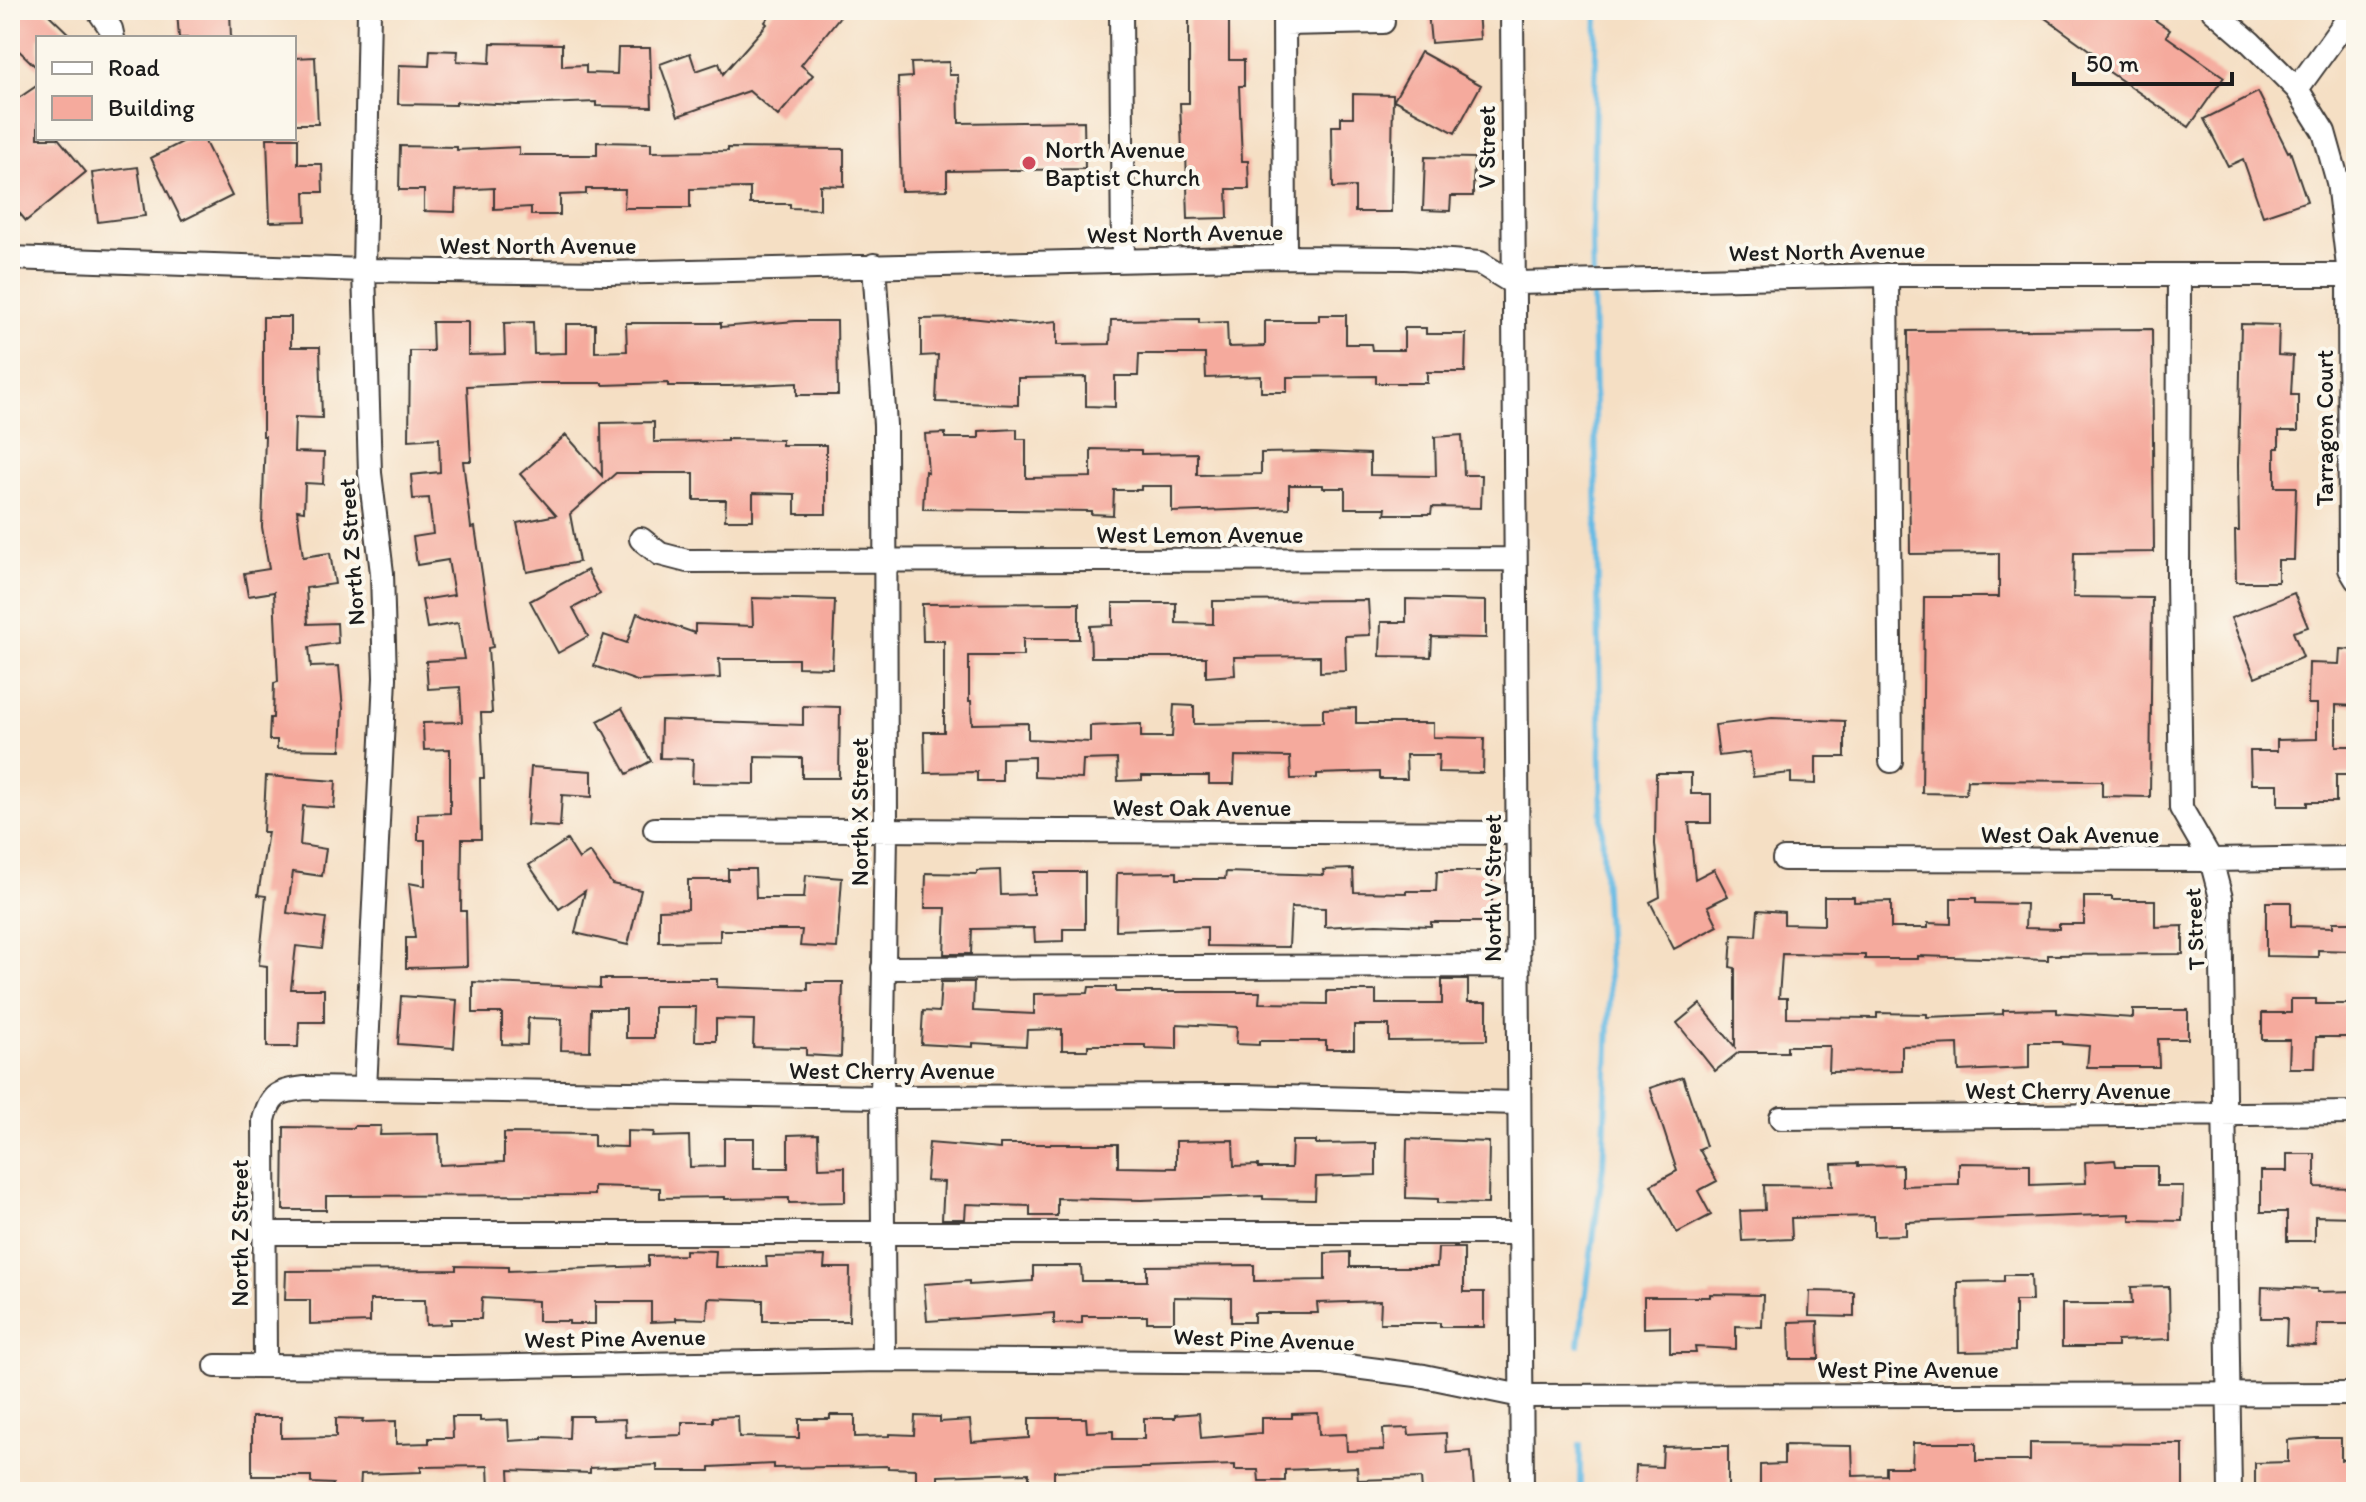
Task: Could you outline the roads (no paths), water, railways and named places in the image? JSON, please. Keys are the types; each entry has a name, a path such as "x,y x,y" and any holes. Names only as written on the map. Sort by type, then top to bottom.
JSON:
{"street":[{"path":"98,10 113,36"},
{"name":"North Z Street","path":"365,1089 385,678 382,573 370,473 364,270 369,10"},
{"path":"1121,10 1123,260"},
{"name":"V Street","path":"1512,10 1513,283"},
{"name":"Tarragon Court","path":"2213,10 2297,89 2324,132 2338,182 2353,275 2350,569 2356,579"},
{"path":"2297,89 2354,10"},
{"path":"1285,257 1284,17 1383,22"},
{"name":"West North Avenue","path":"10,258 364,270 608,273 1123,260 1406,258 1480,263 1513,283 1887,275 2353,275"},
{"name":"North X Street","path":"874,265 885,425 884,1360"},
{"path":"1887,275 1891,761"},
{"name":"T Street","path":"2179,275 2181,808 2211,860 2221,898 2230,1492"},
{"name":"North V Street","path":"1513,283 1522,1492"},
{"name":"West Lemon Avenue","path":"641,539 660,554 687,561 1515,559"},
{"name":"West Oak Avenue","path":"655,829 1517,833"},
{"name":"West Oak Avenue","path":"1784,859 2356,858"},
{"path":"883,968 1518,966"},
{"name":"West Cherry Avenue","path":"268,1101 284,1090 305,1088 882,1097 1239,1096 1519,1103"},
{"name":"North Z Street","path":"265,1365 264,1120 268,1101"},
{"name":"West Cherry Avenue","path":"1781,1118 2356,1113"},
{"path":"266,1233 1520,1233"},
{"name":"West Pine Avenue","path":"216,1366 453,1367 884,1360 1324,1363 1424,1376 1521,1396 2356,1394"}],"waterway":[{"path":"1579,1344 1603,1166 1610,1000 1602,829 1592,229 1597,10"},
{"path":"1580,1445 1580,1492"}],"place":[{"name":"North Avenue Baptist Church","path":"1029,163"}]}
